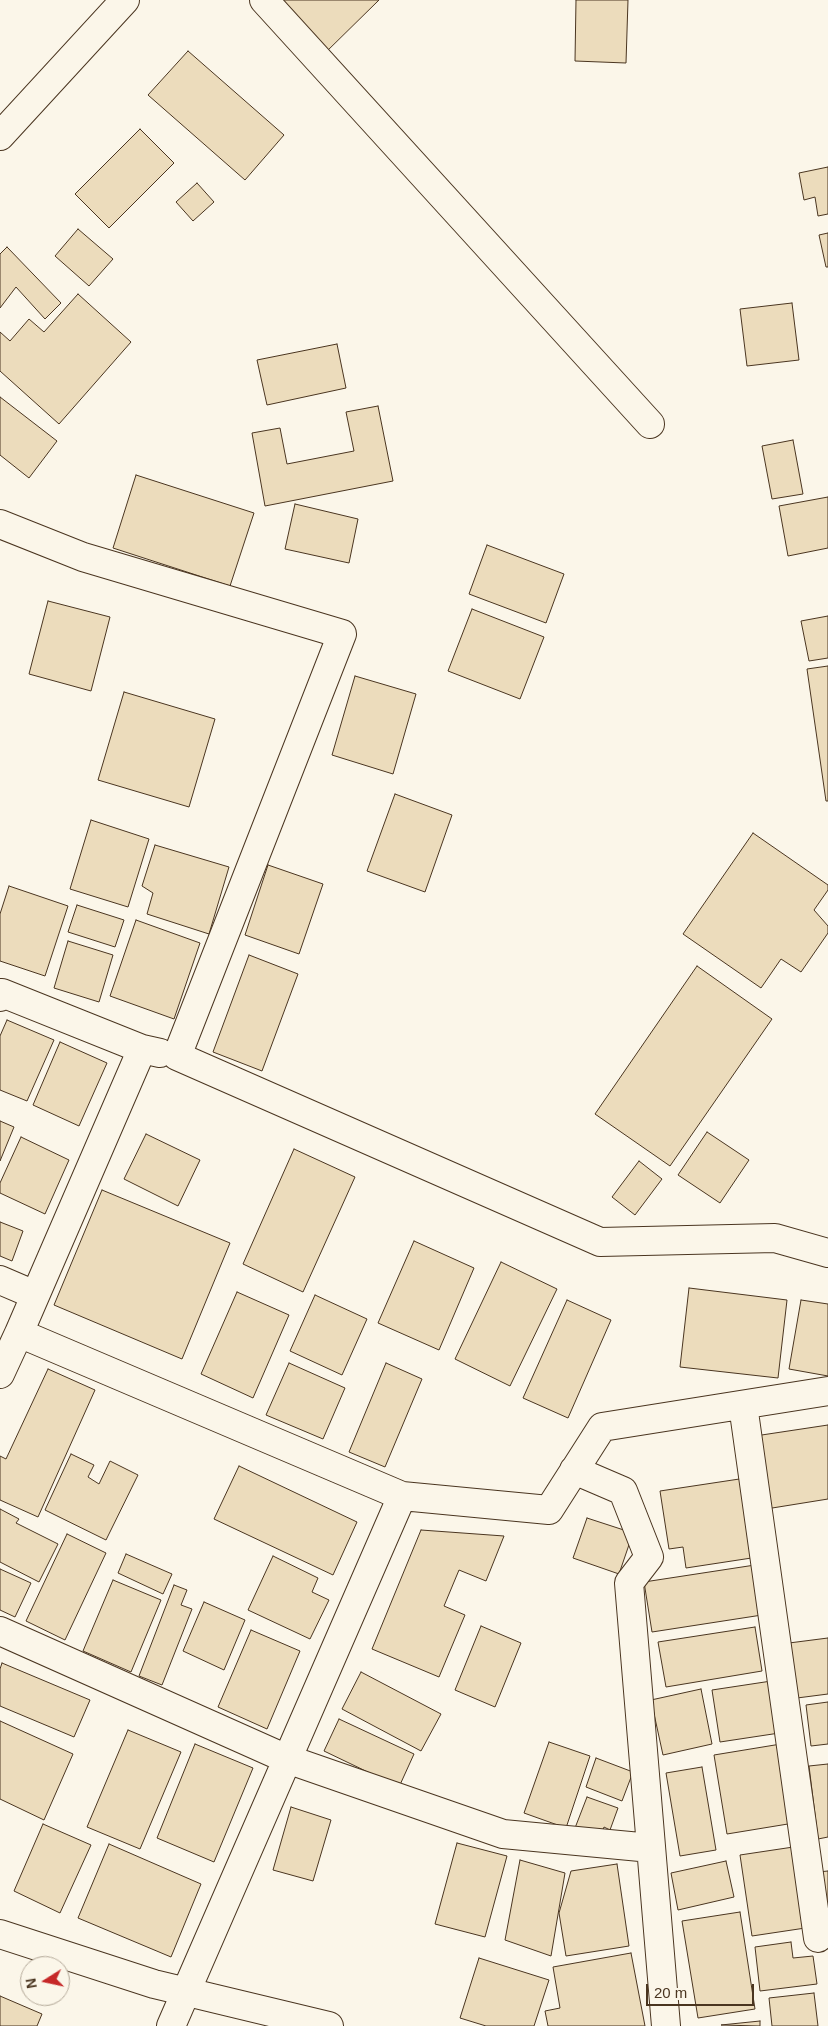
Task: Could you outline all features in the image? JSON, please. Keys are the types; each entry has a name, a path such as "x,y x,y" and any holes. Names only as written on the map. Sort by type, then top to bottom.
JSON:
{"main road":[{"path":"0,136 125,0"},
{"path":"264,0 650,424"},
{"path":"0,524 83,557 342,634 177,1056"},
{"path":"1,994 142,1049 177,1056 600,1242 775,1238 828,1253"},
{"path":"0,1374 142,1049"},
{"path":"0,1280 35,1295"},
{"path":"18,1333 402,1496 549,1510 602,1427 828,1391"},
{"path":"743,1405 818,1938"},
{"path":"574,1470 623,1491 649,1557 629,1583 666,2026"},
{"path":"171,2026 402,1496"},
{"path":"0,1632 287,1759 503,1834 651,1848"},
{"path":"0,1934 154,1984 328,2026"}],"building":[{"path":"270,0 379,0 323,55"},
{"path":"576,0 628,0 626,63 575,61"},
{"path":"188,51 284,135 245,180 148,95"},
{"path":"140,129 174,163 109,228 75,194"},
{"path":"828,167 828,214 818,216 815,197 804,200 799,173"},
{"path":"197,183 214,202 193,221 176,202"},
{"path":"78,229 113,259 89,286 55,256"},
{"path":"828,233 828,267 826,267 819,235"},
{"path":"7,247 61,303 45,319 16,287 0,308 0,254"},
{"path":"78,294 131,342 59,424 0,371 0,332 10,341 29,319 44,332"},
{"path":"792,303 799,360 747,366 740,309"},
{"path":"337,344 346,388 267,405 257,360"},
{"path":"0,397 57,441 29,478 0,455"},
{"path":"378,406 393,481 265,506 252,433 280,428 287,464 354,451 346,412"},
{"path":"793,440 803,494 772,499 762,446"},
{"path":"136,475 254,513 230,586 113,548"},
{"path":"828,497 828,548 788,556 779,506"},
{"path":"295,504 358,519 349,563 285,549"},
{"path":"487,545 564,574 546,623 469,594"},
{"path":"48,601 110,617 91,691 29,674"},
{"path":"472,609 544,637 520,699 448,671"},
{"path":"828,616 828,658 809,661 801,621"},
{"path":"828,666 828,801 826,801 807,669"},
{"path":"355,676 416,694 393,774 332,755"},
{"path":"124,692 215,719 189,807 98,780"},
{"path":"395,794 452,815 425,892 367,871"},
{"path":"91,820 149,839 128,907 70,889"},
{"path":"753,833 828,885 828,890 814,910 828,926 828,933 801,972 781,959 761,988 683,934"},
{"path":"155,845 229,867 209,934 147,914 153,893 142,886"},
{"path":"268,865 323,884 299,954 245,935"},
{"path":"9,886 68,906 45,976 0,961 0,914"},
{"path":"77,905 124,920 115,947 68,932"},
{"path":"136,920 200,943 174,1019 110,996"},
{"path":"68,941 113,955 99,1002 54,988"},
{"path":"249,955 298,974 262,1071 213,1052"},
{"path":"697,966 772,1019 670,1166 595,1114"},
{"path":"7,1020 54,1040 27,1101 0,1090 0,1036"},
{"path":"60,1042 107,1063 79,1126 33,1105"},
{"path":"0,1121 14,1127 0,1161"},
{"path":"707,1132 749,1160 720,1203 678,1175"},
{"path":"146,1134 200,1160 178,1206 124,1179"},
{"path":"21,1137 69,1160 45,1214 0,1193 0,1183"},
{"path":"294,1149 355,1177 303,1292 243,1264"},
{"path":"639,1161 662,1179 635,1215 612,1197"},
{"path":"102,1190 230,1243 182,1359 54,1305"},
{"path":"0,1222 23,1231 12,1261 0,1256"},
{"path":"414,1241 474,1268 439,1350 378,1323"},
{"path":"501,1262 557,1289 510,1386 455,1359"},
{"path":"689,1288 787,1300 778,1378 680,1367"},
{"path":"237,1292 289,1315 253,1398 201,1374"},
{"path":"315,1295 367,1319 342,1375 290,1351"},
{"path":"567,1300 611,1320 568,1418 523,1398"},
{"path":"801,1300 828,1304 828,1376 789,1369"},
{"path":"289,1363 345,1388 323,1439 266,1415"},
{"path":"386,1363 422,1379 385,1467 349,1452"},
{"path":"48,1369 95,1390 38,1517 0,1500 0,1456 6,1459"},
{"path":"828,1425 828,1499 766,1509 755,1436"},
{"path":"71,1454 94,1465 88,1477 99,1484 110,1461 138,1475 106,1540 45,1510"},
{"path":"239,1466 357,1522 333,1575 214,1519"},
{"path":"746,1478 758,1557 686,1568 683,1547 669,1549 660,1491"},
{"path":"0,1509 19,1519 16,1523 58,1544 39,1582 0,1562"},
{"path":"587,1518 633,1533 619,1574 573,1558"},
{"path":"421,1530 504,1536 486,1581 459,1570 444,1606 465,1615 439,1677 372,1649"},
{"path":"67,1534 106,1553 65,1640 26,1621"},
{"path":"126,1554 172,1574 163,1594 118,1573"},
{"path":"273,1556 318,1578 312,1592 329,1600 310,1639 248,1610"},
{"path":"755,1565 762,1615 652,1632 644,1582"},
{"path":"0,1569 31,1583 15,1617 0,1610"},
{"path":"113,1580 161,1600 131,1672 83,1651"},
{"path":"174,1585 187,1590 181,1605 192,1609 162,1685 139,1676"},
{"path":"204,1602 245,1620 224,1670 183,1651"},
{"path":"481,1626 521,1643 495,1707 455,1690"},
{"path":"755,1627 762,1671 666,1687 658,1642"},
{"path":"251,1630 300,1651 267,1729 218,1707"},
{"path":"828,1638 828,1694 797,1698 789,1643"},
{"path":"2,1663 90,1700 74,1737 0,1706 0,1669"},
{"path":"361,1672 441,1714 421,1751 342,1709"},
{"path":"778,1680 786,1732 720,1742 712,1690"},
{"path":"701,1689 712,1744 663,1755 651,1700"},
{"path":"828,1702 828,1744 811,1746 806,1705"},
{"path":"339,1719 414,1754 399,1787 324,1751"},
{"path":"0,1721 73,1754 44,1820 0,1799"},
{"path":"128,1730 181,1752 140,1849 87,1827"},
{"path":"549,1742 590,1756 566,1828 524,1813"},
{"path":"195,1744 253,1768 214,1862 157,1838"},
{"path":"781,1744 794,1823 727,1834 714,1755"},
{"path":"596,1758 633,1772 622,1801 586,1787"},
{"path":"828,1764 828,1837 818,1839 809,1766"},
{"path":"702,1767 716,1850 680,1856 666,1773"},
{"path":"587,1797 618,1808 610,1830 604,1827 600,1837 575,1828"},
{"path":"291,1807 331,1820 313,1881 273,1870"},
{"path":"43,1824 91,1845 60,1913 14,1891"},
{"path":"457,1843 507,1856 485,1937 435,1924"},
{"path":"109,1844 201,1884 171,1957 78,1918"},
{"path":"800,1846 812,1927 752,1936 740,1855"},
{"path":"520,1860 565,1873 551,1956 505,1940"},
{"path":"726,1861 734,1897 678,1910 671,1873"},
{"path":"617,1864 629,1946 566,1956 559,1913 571,1871"},
{"path":"828,1871 828,1922 818,1872"},
{"path":"740,1912 755,2009 698,2018 682,1921"},
{"path":"791,1942 793,1958 813,1956 817,1984 760,1991 755,1947"},
{"path":"631,1953 645,2026 548,2026 545,2011 560,2008 553,1967"},
{"path":"479,1958 549,1980 534,2026 486,2026 460,2018"},
{"path":"814,1993 818,2026 772,2026 769,1998"},
{"path":"0,1996 42,2014 37,2026 0,2026"},
{"path":"760,2021 760,2026 721,2025"}]}
